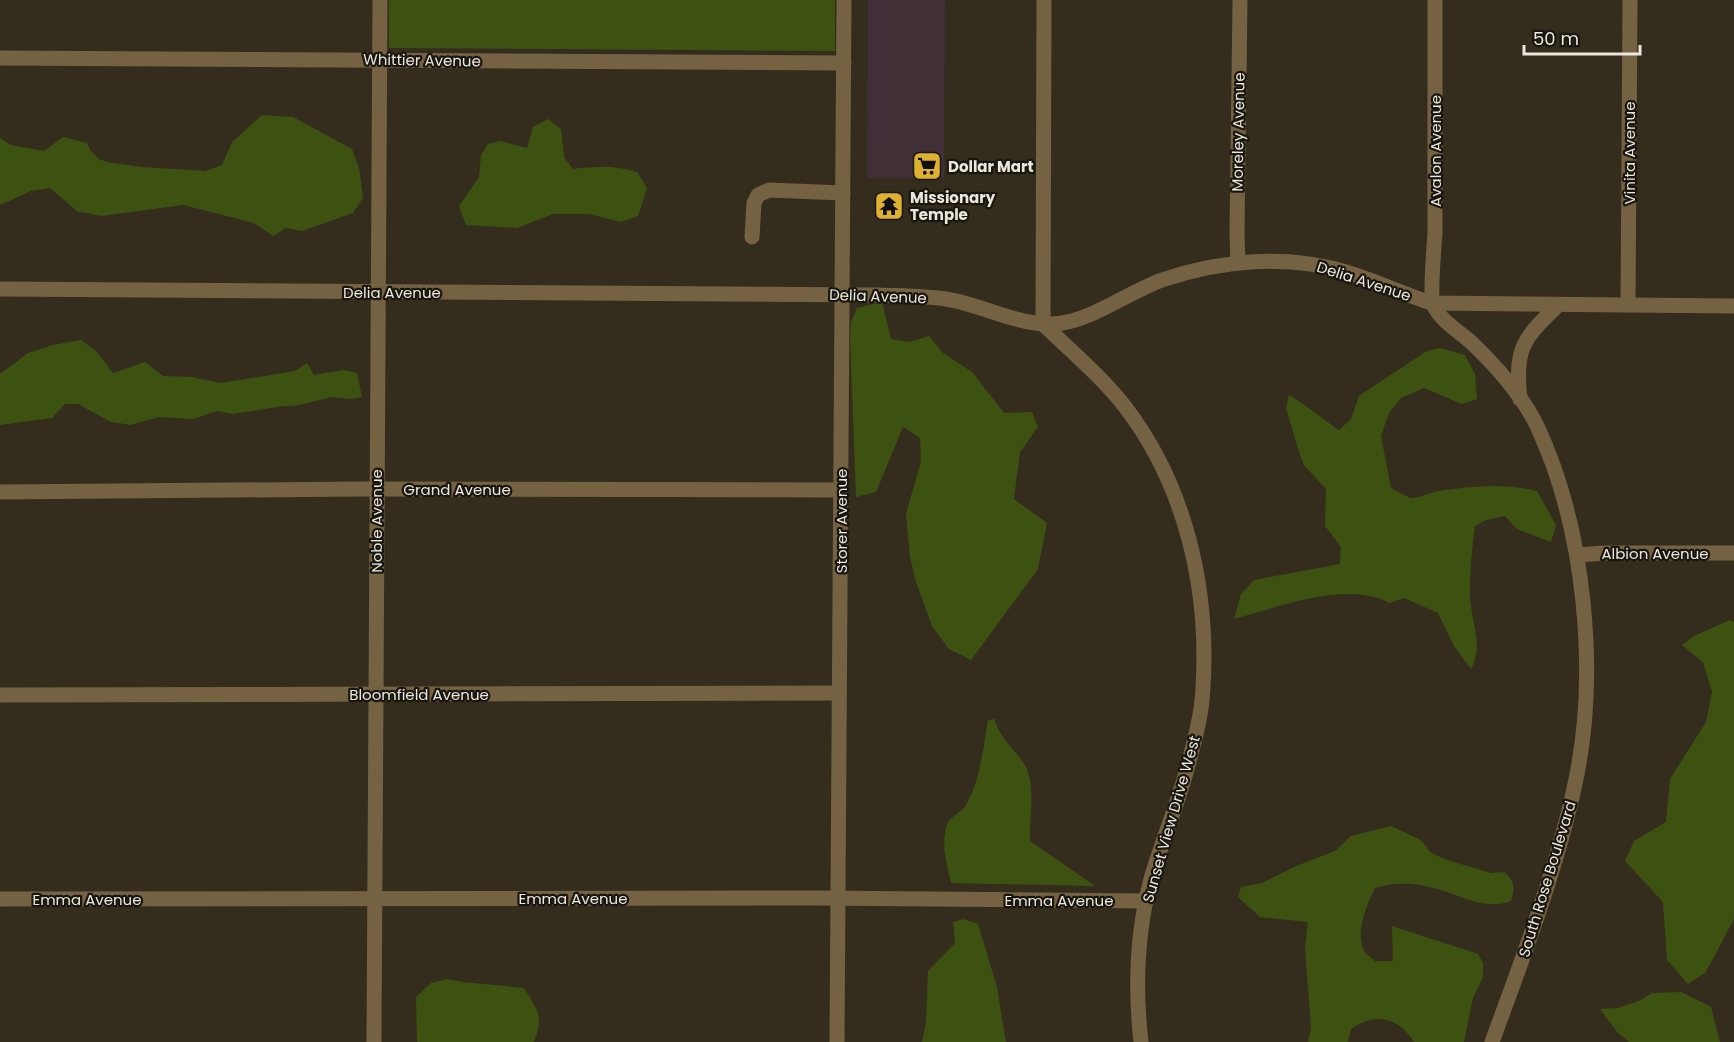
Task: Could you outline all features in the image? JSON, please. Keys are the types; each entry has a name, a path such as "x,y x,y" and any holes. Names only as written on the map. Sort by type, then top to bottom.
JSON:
{"street":[{"name":"Noble Avenue","path":"374,1042 380,0"},
{"name":"Storer Avenue","path":"837,1042 844,0"},
{"path":"1043,324 1044,0"},
{"name":"Moreley Avenue","path":"1238,263 1240,0"},
{"name":"Avalon Avenue","path":"1432,303 1435,234 1435,0"},
{"name":"Vinita Avenue","path":"1628,305 1630,0"},
{"name":"Whittier Avenue","path":"0,58 844,63"},
{"path":"752,237 754,203 758,195 769,190 843,193"},
{"name":"Delia Avenue","path":"0,289 842,295 946,299 1043,324 1062,323 1088,315 1133,292 1184,273 1258,261 1321,265 1372,280 1432,303 1734,306"},
{"name":"South Rose Boulevard","path":"1432,303 1444,320 1486,358 1520,399 1535,422 1550,457 1567,510 1577,555 1584,609 1585,688 1575,783 1542,904 1492,1042"},
{"name":"South Rose Boulevard","path":"1520,399 1519,360 1524,342 1532,330 1558,305"},
{"name":"Sunset View Drive West","path":"1043,324 1113,392 1145,436 1174,494 1188,534 1198,576 1204,637 1202,703 1185,777 1161,845 1146,901 1138,980 1141,1042"},
{"name":"Grand Avenue","path":"0,492 376,489 841,490"},
{"name":"Albion Avenue","path":"1577,555 1734,553"},
{"name":"Bloomfield Avenue","path":"0,695 839,693"},
{"name":"Emma Avenue","path":"0,899 1146,901"}],"shaded area":[{"path":"868,0 945,0 944,178 867,178"}],"green space":[{"path":"389,0 835,0 835,51 389,48"},
{"path":"262,115 293,117 352,149 359,168 363,198 353,213 302,231 286,228 273,236 254,223 183,205 101,216 77,211 50,188 31,191 0,205 0,138 11,145 44,151 63,137 87,143 99,159 107,162 205,171 222,165 232,142"},
{"path":"548,119 561,129 564,157 573,169 605,167 637,172 647,188 638,216 621,222 589,214 553,214 517,228 466,225 459,206 479,177 481,155 488,144 501,141 527,148 533,127"},
{"path":"882,302 891,339 910,342 929,336 943,353 972,372 1004,413 1032,412 1038,427 1020,452 1014,499 1047,523 1038,569 971,660 949,649 932,626 915,579 906,514 921,461 920,438 903,427 876,492 856,497 851,322 857,308"},
{"path":"81,340 96,351 113,373 145,362 163,376 191,377 221,383 295,371 307,363 314,375 343,370 357,373 362,397 351,399 332,397 299,405 233,414 217,411 193,419 158,417 131,425 111,422 78,404 65,404 52,418 0,425 0,374 28,353 53,345"},
{"path":"1440,348 1465,355 1475,374 1477,399 1462,404 1424,388 1401,398 1389,413 1381,436 1391,488 1412,498 1439,491 1476,487 1525,488 1537,491 1556,525 1551,542 1517,529 1505,516 1486,520 1475,526 1471,558 1470,601 1477,650 1471,669 1454,646 1438,613 1404,598 1390,603 1353,594 1333,595 1291,603 1234,619 1241,594 1254,580 1340,564 1341,547 1325,526 1326,489 1304,465 1286,408 1289,395 1339,430 1351,419 1359,396 1427,351"},
{"path":"1730,620 1734,622 1734,919 1706,972 1688,984 1667,960 1663,902 1625,861 1634,841 1666,822 1670,779 1706,722 1712,692 1703,662 1682,645 1694,636"},
{"path":"994,719 1003,737 1023,762 1030,779 1030,841 1095,886 951,883 944,845 946,827 951,819 963,809 971,795 981,763 988,720"},
{"path":"1391,826 1421,840 1430,852 1444,859 1491,873 1504,872 1512,882 1511,901 1494,904 1477,902 1436,888 1418,885 1383,886 1375,888 1365,911 1361,928 1362,945 1366,953 1375,961 1393,961 1392,926 1478,954 1483,963 1483,977 1473,998 1464,1042 1414,1042 1394,1022 1378,1019 1369,1020 1351,1029 1348,1042 1308,1042 1311,1028 1305,948 1308,922 1260,917 1238,897 1241,887 1262,883 1296,866 1335,851 1351,836"},
{"path":"963,919 978,924 997,987 1006,1042 922,1042 926,1023 928,971 955,943 953,922"},
{"path":"447,979 524,988 533,1002 539,1019 534,1042 417,1042 416,997 431,983"},
{"path":"1681,992 1711,1007 1720,1042 1629,1042 1618,1033 1600,1009 1618,1008 1641,1000 1652,993"}],"place":[{"name":"Dollar Mart","path":"927,166"},
{"name":"Missionary Temple","path":"889,206"}]}
